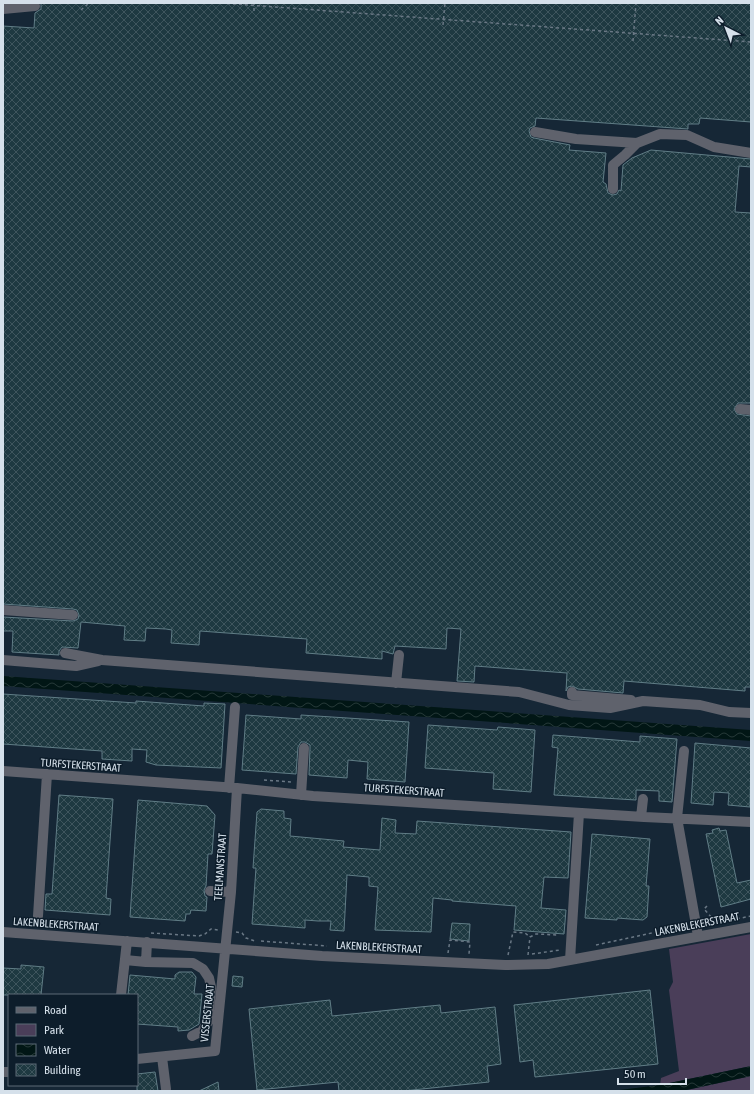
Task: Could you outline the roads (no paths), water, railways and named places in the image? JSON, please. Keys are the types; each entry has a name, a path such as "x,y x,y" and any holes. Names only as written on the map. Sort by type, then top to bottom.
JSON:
{"street":[{"path":"3,9 35,6"},
{"path":"535,132 576,139 637,143 660,134 687,136 714,147 751,153"},
{"path":"613,189 613,165 626,155 637,143"},
{"path":"740,409 751,410"},
{"path":"3,610 72,615"},
{"path":"65,653 102,660 519,692 569,705 610,708 643,701"},
{"path":"396,683 399,655"},
{"path":"3,660 76,666 102,660"},
{"path":"572,692 572,695 700,705 729,712 751,713"},
{"path":"233,788 235,707"},
{"path":"301,795 304,748"},
{"path":"684,751 677,818 698,936"},
{"name":"TURFSTEKERSTRAAT","path":"3,771 233,788 301,795 641,817 751,822"},
{"path":"38,916 47,774"},
{"name":"TEELMANSTRAAT","path":"225,948 230,892 233,788"},
{"path":"641,817 643,799"},
{"path":"570,960 579,813"},
{"path":"210,891 230,892"},
{"name":"LAKENBLEKERSTRAAT","path":"3,932 367,959 505,965 548,964 751,926"},
{"path":"121,994 127,941"},
{"path":"146,962 147,942"},
{"name":"VISSERSTRAAT","path":"138,1059 215,1051 225,948"},
{"path":"125,960 193,963 203,969 209,978 211,987 208,1022 202,1031 192,1036"},
{"path":"209,1006 220,1007"},
{"path":"162,1057 166,1089"}],"water":[{"path":"3,676 751,730 751,741 3,686"},
{"path":"751,1066 751,1076 682,1091 611,1091 660,1085"}]}
